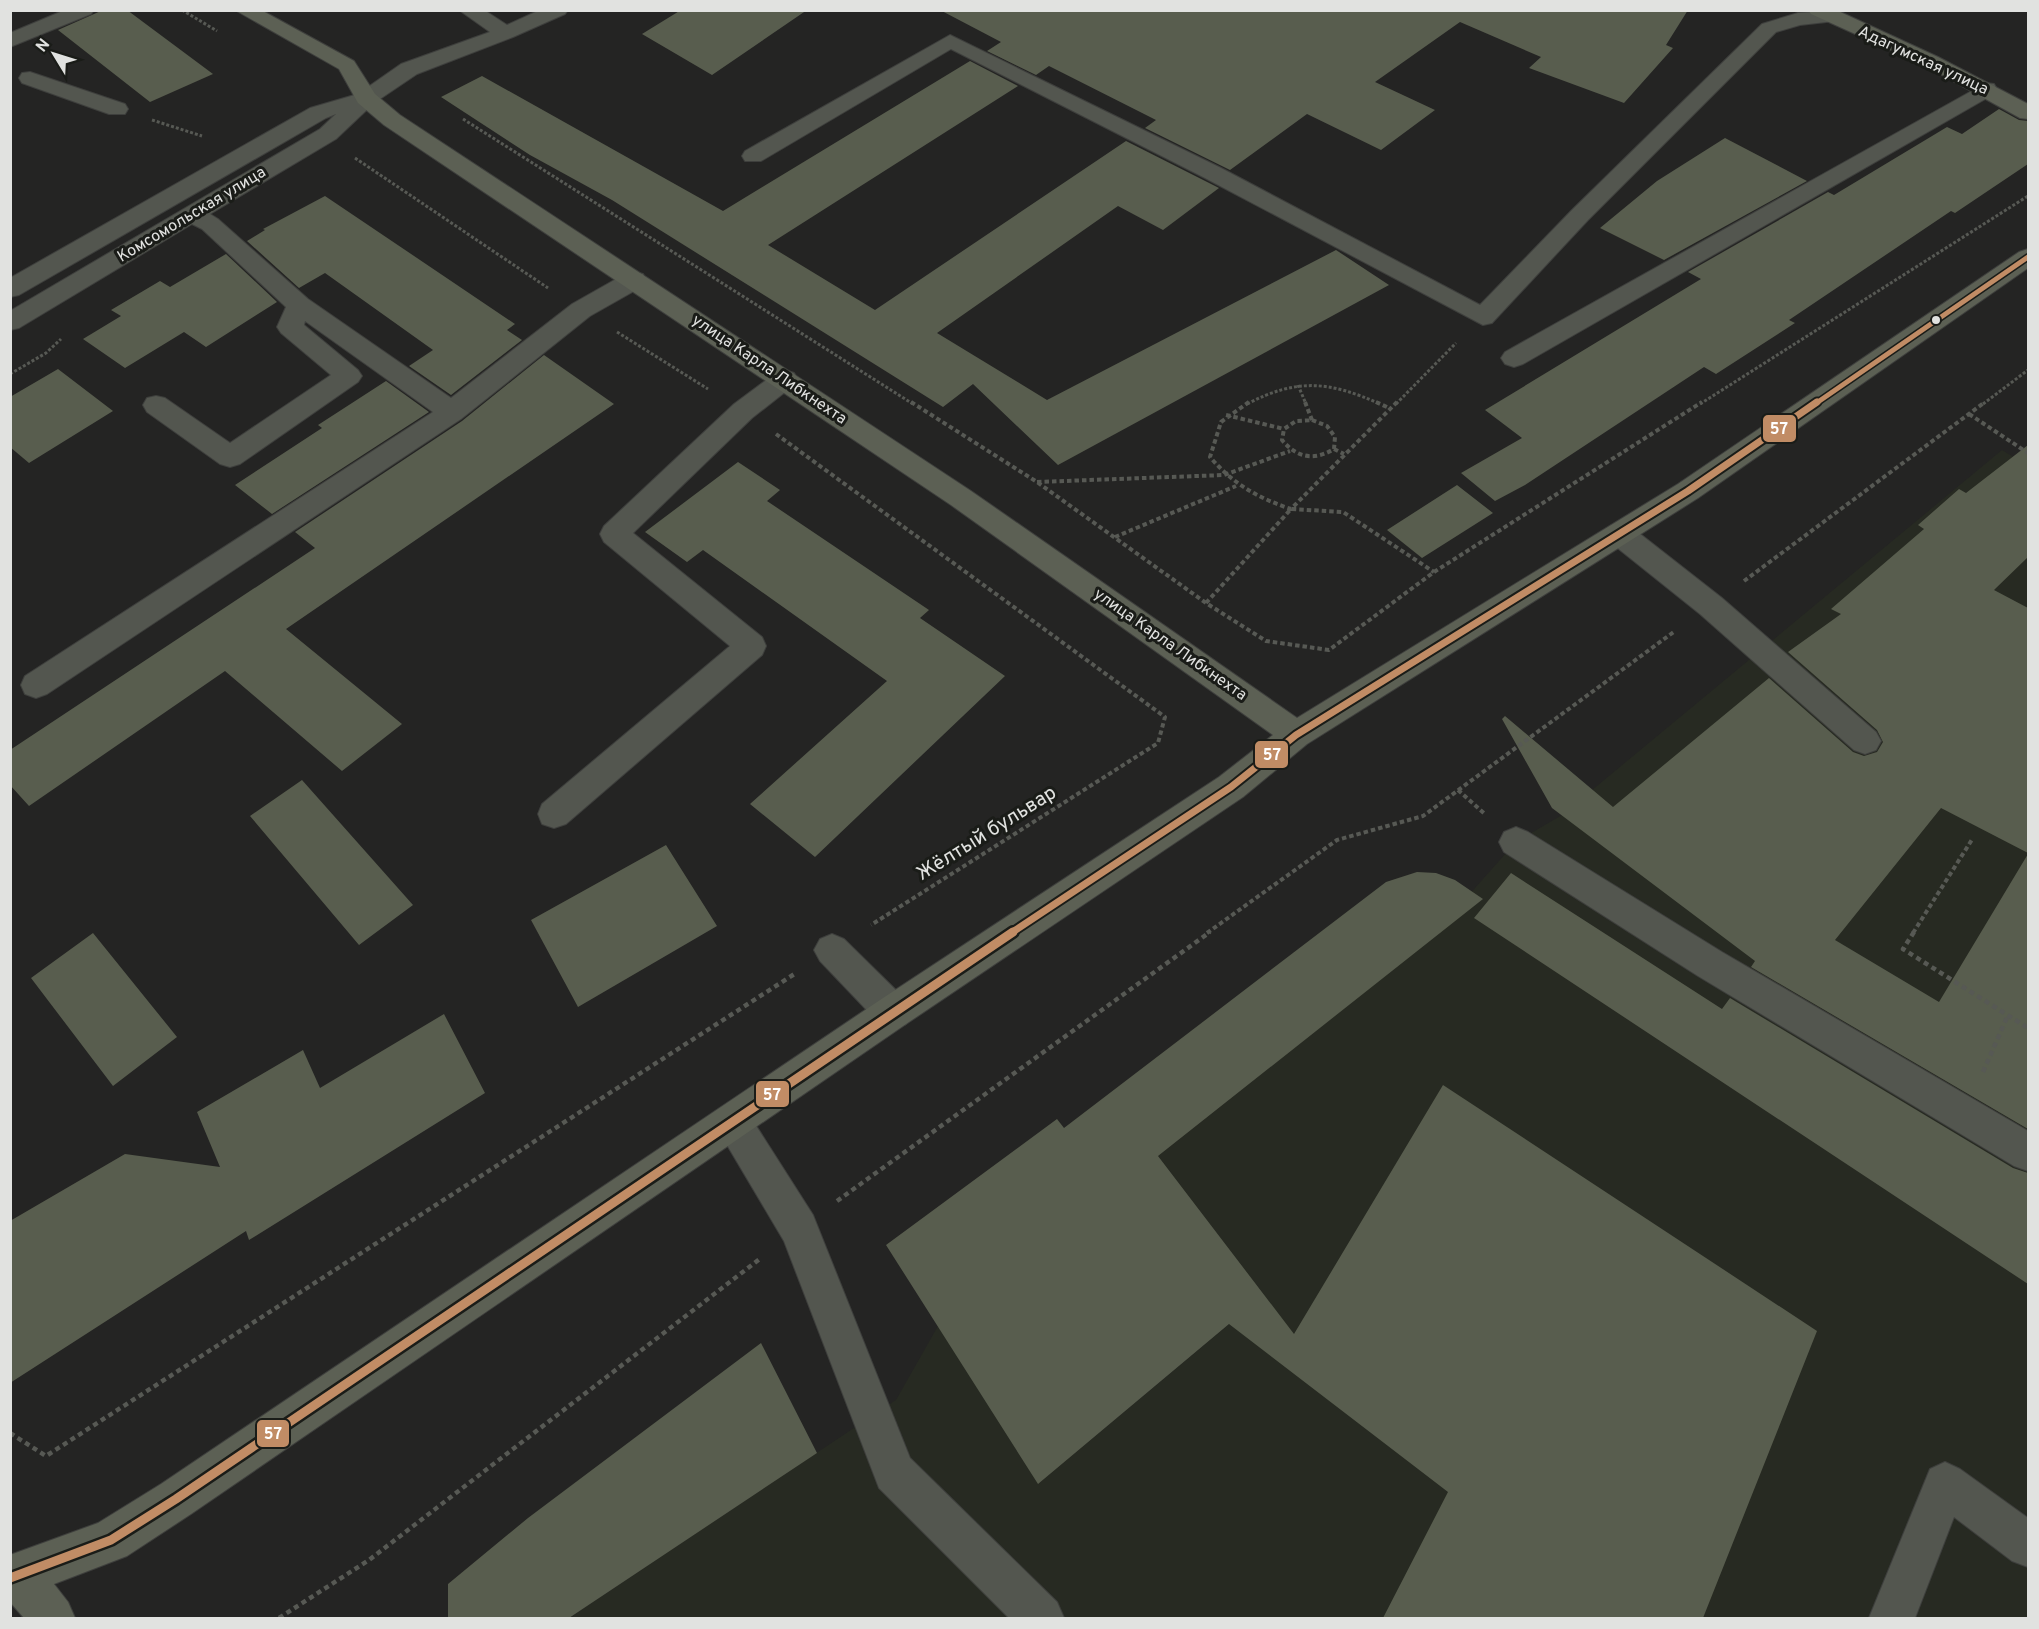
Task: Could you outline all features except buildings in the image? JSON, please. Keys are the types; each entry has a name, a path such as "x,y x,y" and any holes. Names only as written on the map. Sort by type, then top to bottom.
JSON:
{"main road":[{"name":"улица Карла Либкнехта","path":"245,10 347,65 366,98 392,120 784,379 1218,677 1296,735"},
{"name":"Адагумская улица","path":"1823,14 1931,61 2028,112"},
{"path":"52,1618 13,1572 111,1540 176,1499 733,1123 893,1012 1231,787 1296,735 1688,491 2028,257"}],"street":[{"path":"10,41 84,10"},
{"path":"469,10 507,33"},
{"name":"Комсомольская улица","path":"10,322 328,134 366,98 409,69 507,33 558,10"},
{"path":"753,156 950,41 1213,173 1483,317 1580,215 1768,28 1823,14"},
{"path":"30,78 117,108"},
{"path":"1514,358 1986,89"},
{"name":"Комсомольская улица","path":"10,289 318,113 366,98"},
{"path":"193,215 210,224 299,305 452,412"},
{"path":"36,685 452,412 581,310 634,280"},
{"path":"156,405 230,457 349,376 290,327 299,305"},
{"path":"554,814 751,646 614,534 743,411 784,379"},
{"path":"1620,534 1711,606 1865,741"},
{"path":"1516,842 1710,964 2028,1152"},
{"path":"832,950 893,1012"},
{"path":"733,1123 799,1229 894,1473 1041,1618"},
{"path":"1892,1618 1945,1484 2028,1545"}],"path":[{"path":"117,108 209,138"},
{"path":"462,118 1037,482 1206,603 1266,641 1329,650 1434,572 2028,196"},
{"path":"1206,603 1344,454 1483,317"},
{"path":"279,1618 369,1560 799,1229 1337,840 1423,816 1711,606 2028,370"},
{"path":"1389,408 1358,393 1317,383 1275,388 1225,415 1214,432 1210,457 1236,486 1262,500 1291,509 1343,512 1434,572"},
{"path":"1298,385 1312,420"},
{"path":"1969,414 2028,453"},
{"path":"1225,415 1284,429"},
{"path":"1312,420 1327,426 1335,437 1334,448 1323,457 1306,458 1290,451 1282,440 1284,429 1296,421 1312,420"},
{"path":"1334,448 1344,454"},
{"path":"1037,482 1224,475 1290,451"},
{"path":"1114,537 1236,486"},
{"name":"Жёлтый бульвар","path":"10,1433 46,1456 1158,743 1165,717"},
{"path":"1973,838 1903,949 2028,1028"},
{"path":"1964,1114 2008,1015"}],"shaded area":[{"path":"2002,450 2028,466 2028,1618 569,1618 896,1400 938,1326 1039,1483 1264,1295 1158,1156 1426,943 1516,842 1562,815"}],"transit line":[{"name":"57","path":"10,1578 111,1540 176,1499 893,1012 1231,787 1296,735 1688,491 2028,257"}]}
